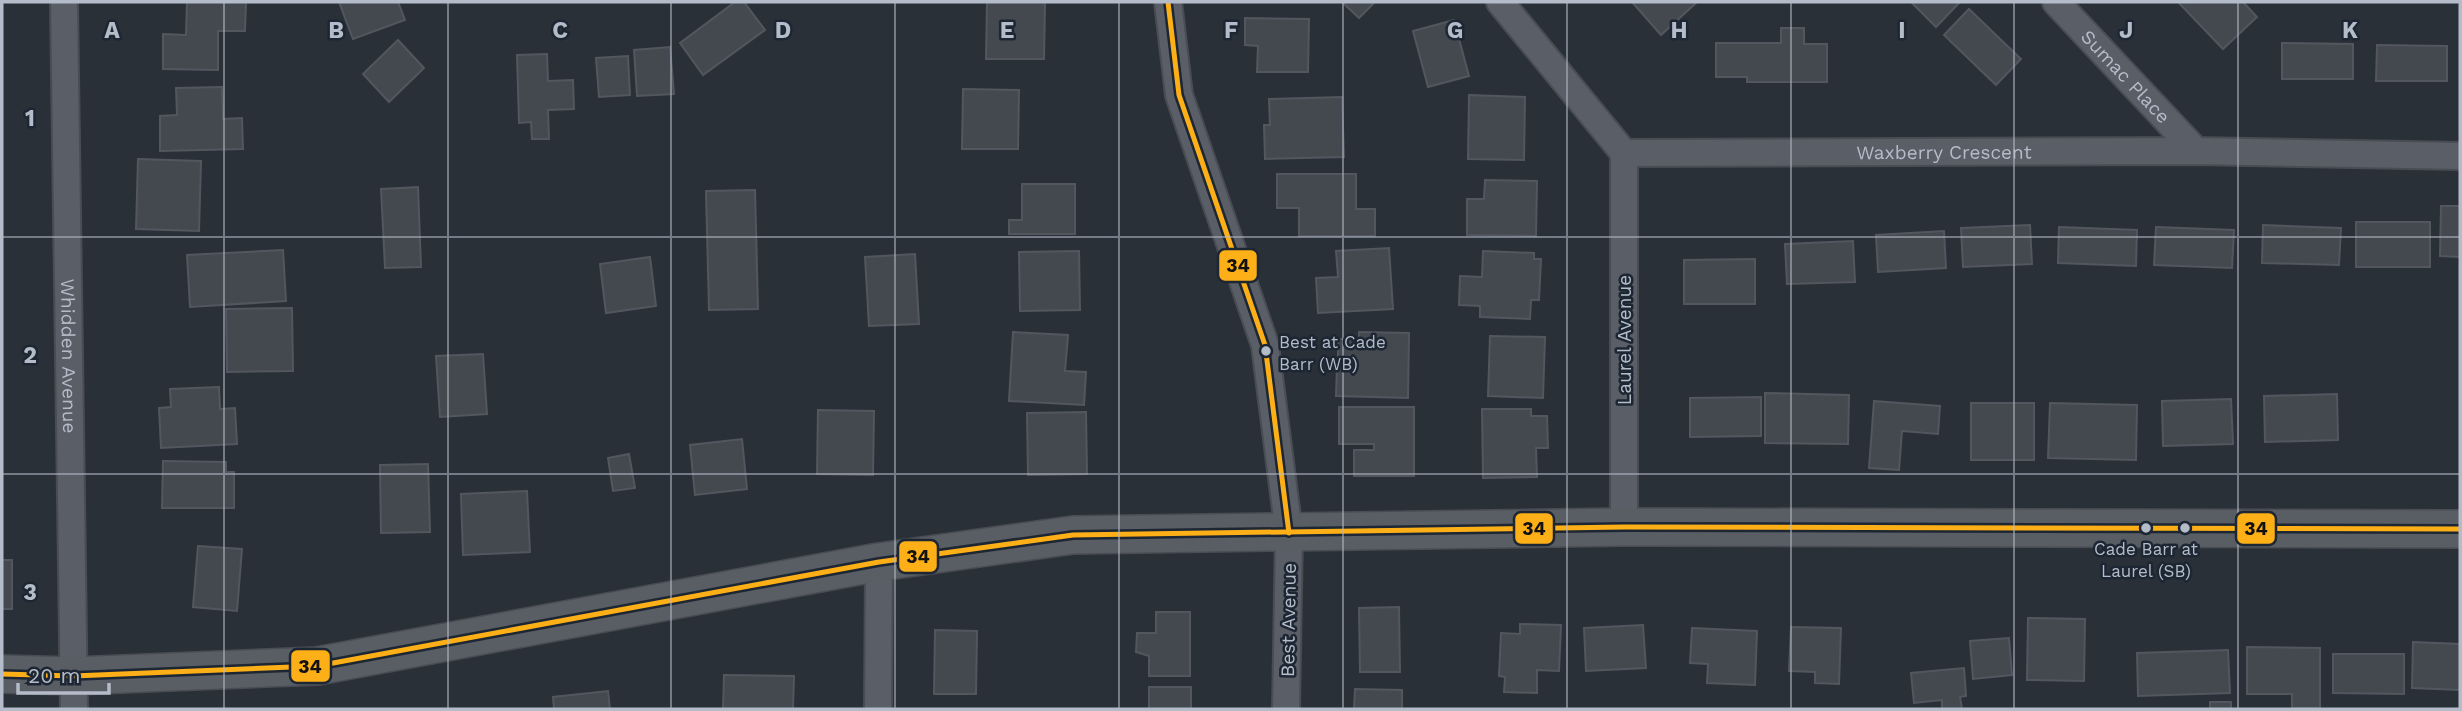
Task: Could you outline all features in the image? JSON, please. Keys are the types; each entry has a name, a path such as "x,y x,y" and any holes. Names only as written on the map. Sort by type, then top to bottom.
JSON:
{"street":[{"name":"Whidden Avenue","path":"64,2 74,693"},
{"name":"Best Avenue","path":"1168,2 1179,95 1265,345 1289,533 1286,709"},
{"path":"1500,2 1624,153"},
{"name":"Sumac Place","path":"2056,2 2196,151"},
{"name":"Waxberry Crescent","path":"1624,153 2196,151 2460,156"},
{"name":"Laurel Avenue","path":"1624,153 1624,527"},
{"path":"2,674 74,693 317,666 879,562 1073,536 1624,527 2460,529"},
{"path":"878,709 879,562"}],"building":[{"path":"187,2 246,2 245,31 218,31 218,70 163,69 163,34 186,35"},
{"path":"339,2 398,2 405,20 353,39"},
{"path":"735,2 744,2 765,30 703,75 680,43"},
{"path":"987,2 1045,2 1044,59 986,59"},
{"path":"1342,2 1375,2 1359,18"},
{"path":"1632,2 1695,2 1696,3 1661,35"},
{"path":"1911,2 1960,2 1936,27"},
{"path":"2178,2 2243,2 2257,17 2223,49"},
{"path":"1969,9 2021,59 1996,85 1944,35"},
{"path":"1245,18 1309,19 1308,72 1257,72 1258,46 1245,45"},
{"path":"1454,20 1469,76 1428,87 1413,31"},
{"path":"1781,28 1804,28 1804,44 1827,44 1827,82 1747,82 1747,77 1716,77 1716,43 1781,43"},
{"path":"398,40 424,68 389,102 363,74"},
{"path":"2282,43 2353,44 2353,79 2282,79"},
{"path":"2377,45 2447,46 2447,81 2376,81"},
{"path":"670,47 674,94 637,96 634,50"},
{"path":"547,54 548,81 573,80 574,109 548,110 549,139 532,139 531,122 519,123 517,55"},
{"path":"628,56 630,95 599,97 596,58"},
{"path":"222,87 223,119 242,118 243,149 160,151 160,116 177,115 176,88"},
{"path":"963,89 1019,90 1018,149 962,149"},
{"path":"1469,95 1525,97 1524,160 1468,159"},
{"path":"1342,97 1344,157 1265,159 1264,125 1270,125 1269,99"},
{"path":"138,159 201,161 199,231 136,229"},
{"path":"1277,174 1356,174 1356,209 1375,209 1375,236 1299,236 1299,208 1277,208"},
{"path":"1485,180 1537,181 1536,236 1467,235 1467,199 1484,199"},
{"path":"1022,184 1075,184 1075,234 1009,234 1009,220 1022,220"},
{"path":"418,187 421,267 385,268 381,189"},
{"path":"755,190 758,309 709,310 706,191"},
{"path":"2441,206 2460,206 2460,257 2440,256"},
{"path":"2356,222 2430,222 2430,267 2356,267"},
{"path":"2030,225 2032,264 1963,267 1961,228"},
{"path":"2263,225 2341,228 2339,265 2262,263"},
{"path":"2059,227 2137,230 2136,266 2058,263"},
{"path":"2156,227 2234,230 2232,268 2154,265"},
{"path":"1944,231 1946,268 1878,272 1876,235"},
{"path":"1853,241 1855,282 1787,284 1785,244"},
{"path":"1389,248 1393,309 1318,313 1316,278 1338,277 1336,251"},
{"path":"283,250 286,301 190,307 187,255"},
{"path":"1079,251 1080,310 1020,311 1019,252"},
{"path":"1483,251 1534,253 1534,259 1541,259 1539,300 1531,300 1530,319 1480,317 1480,306 1459,305 1460,276 1482,277"},
{"path":"915,254 919,324 869,326 865,257"},
{"path":"650,257 656,306 606,313 600,264"},
{"path":"1755,259 1755,304 1684,304 1684,260"},
{"path":"292,308 293,371 227,372 226,309"},
{"path":"1013,332 1068,335 1065,371 1086,372 1084,405 1009,401"},
{"path":"1359,332 1409,333 1408,398 1336,396 1337,366 1352,367 1352,356 1338,356 1338,339 1359,339"},
{"path":"1490,336 1545,337 1543,398 1488,396"},
{"path":"483,354 487,414 440,417 436,356"},
{"path":"219,387 220,409 235,408 237,444 161,448 159,408 171,407 170,389"},
{"path":"1765,393 1849,395 1848,444 1765,443"},
{"path":"2337,394 2338,440 2265,442 2264,396"},
{"path":"1761,397 1761,436 1690,437 1690,398"},
{"path":"2231,399 2233,444 2163,446 2162,401"},
{"path":"1874,401 1940,406 1938,434 1902,431 1899,470 1869,468"},
{"path":"1971,403 2034,403 2034,460 1971,460"},
{"path":"2050,403 2137,405 2136,460 2048,458"},
{"path":"1339,407 1414,407 1414,476 1354,476 1354,450 1374,450 1374,444 1339,444"},
{"path":"1482,409 1531,409 1531,416 1547,416 1548,448 1536,448 1537,477 1483,478"},
{"path":"818,410 874,411 873,475 817,474"},
{"path":"1086,412 1087,474 1028,475 1027,413"},
{"path":"742,439 747,489 695,495 690,445"},
{"path":"629,454 635,488 613,491 608,458"},
{"path":"163,461 226,462 226,472 234,472 234,508 162,508"},
{"path":"428,464 430,532 381,533 380,465"},
{"path":"527,491 530,552 463,555 461,494"},
{"path":"198,546 242,549 237,611 193,607"},
{"path":"2,560 12,560 12,609 2,609"},
{"path":"1399,607 1400,672 1360,672 1359,608"},
{"path":"1156,612 1190,612 1190,676 1149,676 1149,656 1136,652 1137,633 1156,633"},
{"path":"2028,618 2085,619 2084,681 2027,680"},
{"path":"1520,624 1561,625 1559,671 1537,670 1537,693 1504,692 1505,677 1499,676 1501,633 1520,634"},
{"path":"1643,625 1646,668 1586,671 1584,628"},
{"path":"1791,627 1841,628 1839,684 1815,683 1815,672 1789,671"},
{"path":"1692,628 1757,631 1755,685 1707,683 1708,664 1690,663"},
{"path":"935,630 977,631 976,694 934,694"},
{"path":"2009,638 2012,675 1973,679 1970,641"},
{"path":"2413,642 2460,644 2460,690 2412,688"},
{"path":"2247,647 2320,648 2320,708 2292,708 2292,694 2247,694"},
{"path":"2228,650 2230,693 2138,696 2137,653"},
{"path":"2333,654 2404,654 2404,694 2333,693"},
{"path":"1964,668 1966,696 1960,697 1962,709 1942,709 1942,700 1914,703 1911,673"},
{"path":"724,675 794,676 793,709 723,709"},
{"path":"1149,687 1191,687 1191,709 1149,709"},
{"path":"1355,689 1402,690 1402,709 1354,709"},
{"path":"608,691 610,709 554,709 553,697"},
{"path":"2210,702 2231,702 2231,709 2210,709"}],"transit line":[{"name":"34","path":"1168,2 1179,95 1265,345 1289,533"},
{"name":"34","path":"2,674 73,676 317,666 879,562 1073,535 1624,527 2460,529"}],"place":[{"name":"Best at Cade Barr (WB)","path":"1266,351"},
{"name":"Cade Barr at Laurel (SB)","path":"2146,528"}]}
